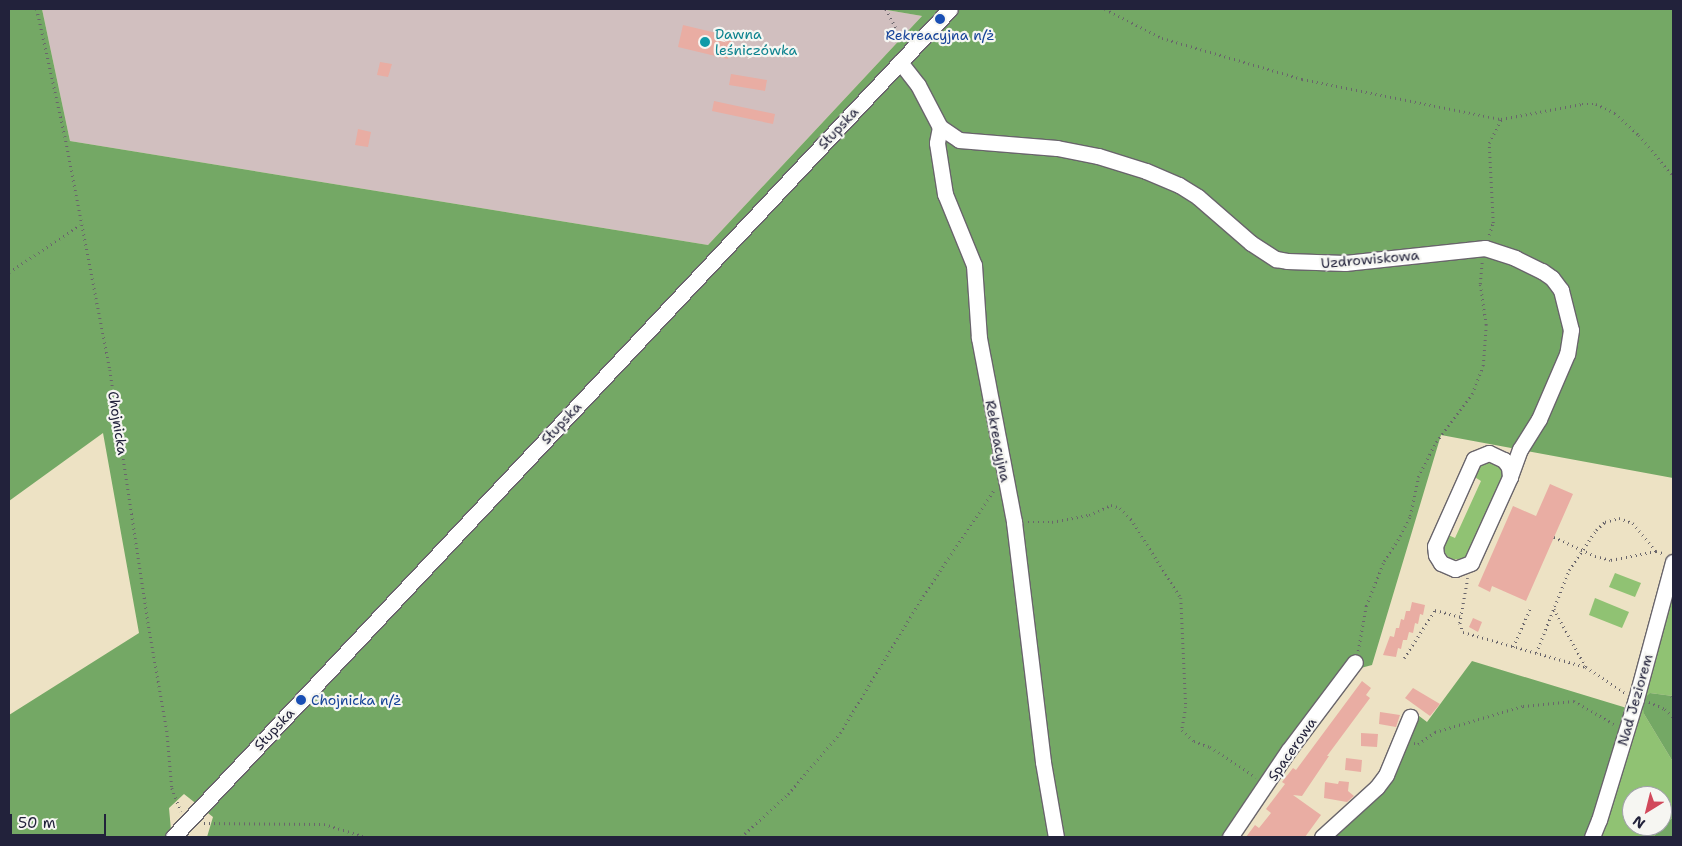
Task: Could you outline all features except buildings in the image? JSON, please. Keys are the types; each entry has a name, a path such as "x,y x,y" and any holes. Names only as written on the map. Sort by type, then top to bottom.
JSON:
{"street":[{"name":"Słupska","path":"173,837 187,830 950,9"},
{"path":"900,62 921,90 940,126"},
{"name":"Uzdrowiskowa","path":"940,126 958,140 1057,148 1098,156 1146,171 1179,185 1198,197 1251,243 1276,259 1352,263 1488,248 1530,264 1552,278 1566,304 1571,330 1567,354 1543,411 1520,449 1510,477 1471,563"},
{"name":"Rekreacyjna","path":"940,126 937,143 945,194 974,265 979,338 1014,522 1041,744 1056,837"},
{"path":"1471,563 1455,569 1441,563 1435,546 1474,459 1489,453 1520,449"},
{"path":"1489,453 1504,460 1510,477"},
{"name":"Nad Jeziorem","path":"1592,837 1636,699 1672,559"},
{"name":"Spacerowa","path":"1230,837 1288,751 1355,662"},
{"path":"1322,837 1377,787 1392,764 1410,717"}],"path":[{"name":"Chojnicka","path":"37,9 65,136 80,225 110,370 148,622 167,731 172,788 187,830"},
{"path":"886,9 905,45"},
{"path":"1105,9 1162,38 1302,79 1501,119 1582,104 1596,104 1615,113 1639,135 1673,176"},
{"path":"1355,662 1366,606 1384,561 1410,516 1418,477 1436,442 1472,394 1483,366 1486,325 1480,284 1493,223 1489,143 1501,119"},
{"path":"9,272 80,225"},
{"path":"741,837 788,794 840,733 923,596 1004,474"},
{"path":"1014,522 1052,522 1089,515 1111,505 1120,508 1131,519 1181,598 1186,706 1182,730 1194,741 1210,747 1266,784"},
{"path":"1536,653 1570,570 1599,527 1612,519 1619,518 1633,523 1656,551 1672,559"},
{"path":"1554,537 1582,550 1611,560 1656,551"},
{"path":"1471,563 1461,629 1466,634 1586,667 1621,691 1636,699 1664,709 1673,717"},
{"path":"1513,647 1531,607"},
{"path":"1554,609 1586,667"},
{"path":"1404,658 1436,610 1462,617"},
{"path":"1400,739 1418,744 1435,732 1523,706 1574,701 1626,730"},
{"path":"187,830 324,824 366,837"}],"shaded area":[{"path":"42,9 881,9 922,16 708,245 70,141"}],"green space":[{"path":"9,9 42,9 70,141 708,245 922,16 881,9 1673,9 1673,478 1441,435 1372,665 1357,669 1236,837 207,837 213,817 184,794 169,808 171,830 165,837 9,837 9,715 139,633 103,433 9,501"},
{"path":"1488,460 1500,465 1504,474 1466,558 1451,560 1443,551 1442,542 1446,534 1455,538 1481,481 1473,476 1477,465"},
{"path":"1673,563 1673,696 1650,693 1644,714 1673,762 1673,817 1672,786 1622,786 1622,836 1653,837 1585,837"},
{"path":"1615,573 1641,583 1635,597 1609,587"},
{"path":"1595,598 1629,612 1622,628 1589,615"},
{"path":"1472,661 1630,709 1597,812 1585,837 1317,837 1375,782 1410,709 1427,722"},
{"path":"1650,693 1673,696 1673,762 1644,714 1642,701"},
{"path":"1672,818 1673,837 1653,837 1672,836"}],"place":[{"name":"Rekreacyjna n/ż","path":"940,19"},
{"name":"Dawna leśniczówka","path":"705,42"},
{"name":"Chojnicka n/ż","path":"301,700"}]}
